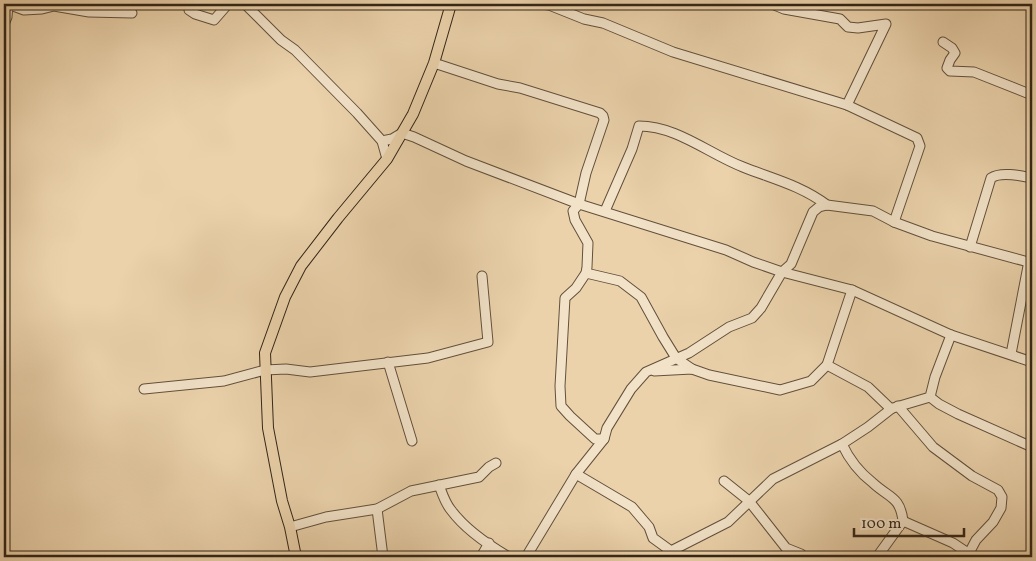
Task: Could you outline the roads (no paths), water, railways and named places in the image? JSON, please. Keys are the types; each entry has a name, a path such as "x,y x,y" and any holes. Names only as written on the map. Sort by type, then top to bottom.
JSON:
{"main road":[{"path":"296,557 282,501 268,428 265,353 285,297 301,266 387,159 413,114 434,63 451,4"}],"street":[{"path":"4,24 7,17 8,4 24,10 66,6 89,12 132,13"},
{"path":"190,10 195,14 214,20 228,4"},
{"path":"244,4 281,40 295,50 347,102 382,141 387,159"},
{"path":"542,4 603,24 673,52 847,105 917,138 920,146 894,222"},
{"path":"772,4 784,9 840,19 848,27 858,28 886,24 847,105"},
{"path":"943,42 952,48 955,53 948,63 947,68 950,70 974,72 1032,95"},
{"path":"434,63 498,84 520,88 582,107 604,116 586,173 579,204 573,211 575,220 588,243 586,273 576,288 565,298 560,386 561,406 595,439 604,439"},
{"path":"605,211 632,149 639,126 651,126 742,167 791,184 813,194 827,204 872,211 894,222 932,236 1030,262 1011,354"},
{"path":"382,141 392,140 402,133 414,137 466,161 579,204 726,250 782,272 852,290 951,335 1032,362"},
{"path":"970,247 991,178 999,175 1032,178"},
{"path":"515,557 526,555 576,474 604,439 607,428 631,389 646,372 689,353 729,327 752,318 761,308 782,272 792,264 813,212 827,204"},
{"path":"586,273 620,281 642,297 663,338 676,358 692,369 709,375 780,390 811,381 827,365 852,290"},
{"path":"144,389 224,381 265,370 310,372 428,358 488,342 482,276"},
{"path":"930,397 935,377 951,335"},
{"path":"388,362 412,441"},
{"path":"827,365 868,387 894,407 933,448 972,476 998,490 1002,497 1001,508 993,522 976,540 967,555 953,543 903,521"},
{"path":"646,372 692,369"},
{"path":"576,474 632,507 649,527 653,538 673,554 728,522 772,479 842,444 894,407 930,397"},
{"path":"930,397 958,414 1032,447"},
{"path":"842,444 861,472 892,497 901,508 903,521 877,557"},
{"path":"290,527 326,517 377,509 411,491 479,477 496,463"},
{"path":"724,481 749,501 786,548 801,554 801,557"},
{"path":"439,485 450,510 469,529 509,557"},
{"path":"377,509 383,557"},
{"path":"481,557 488,543"}]}
